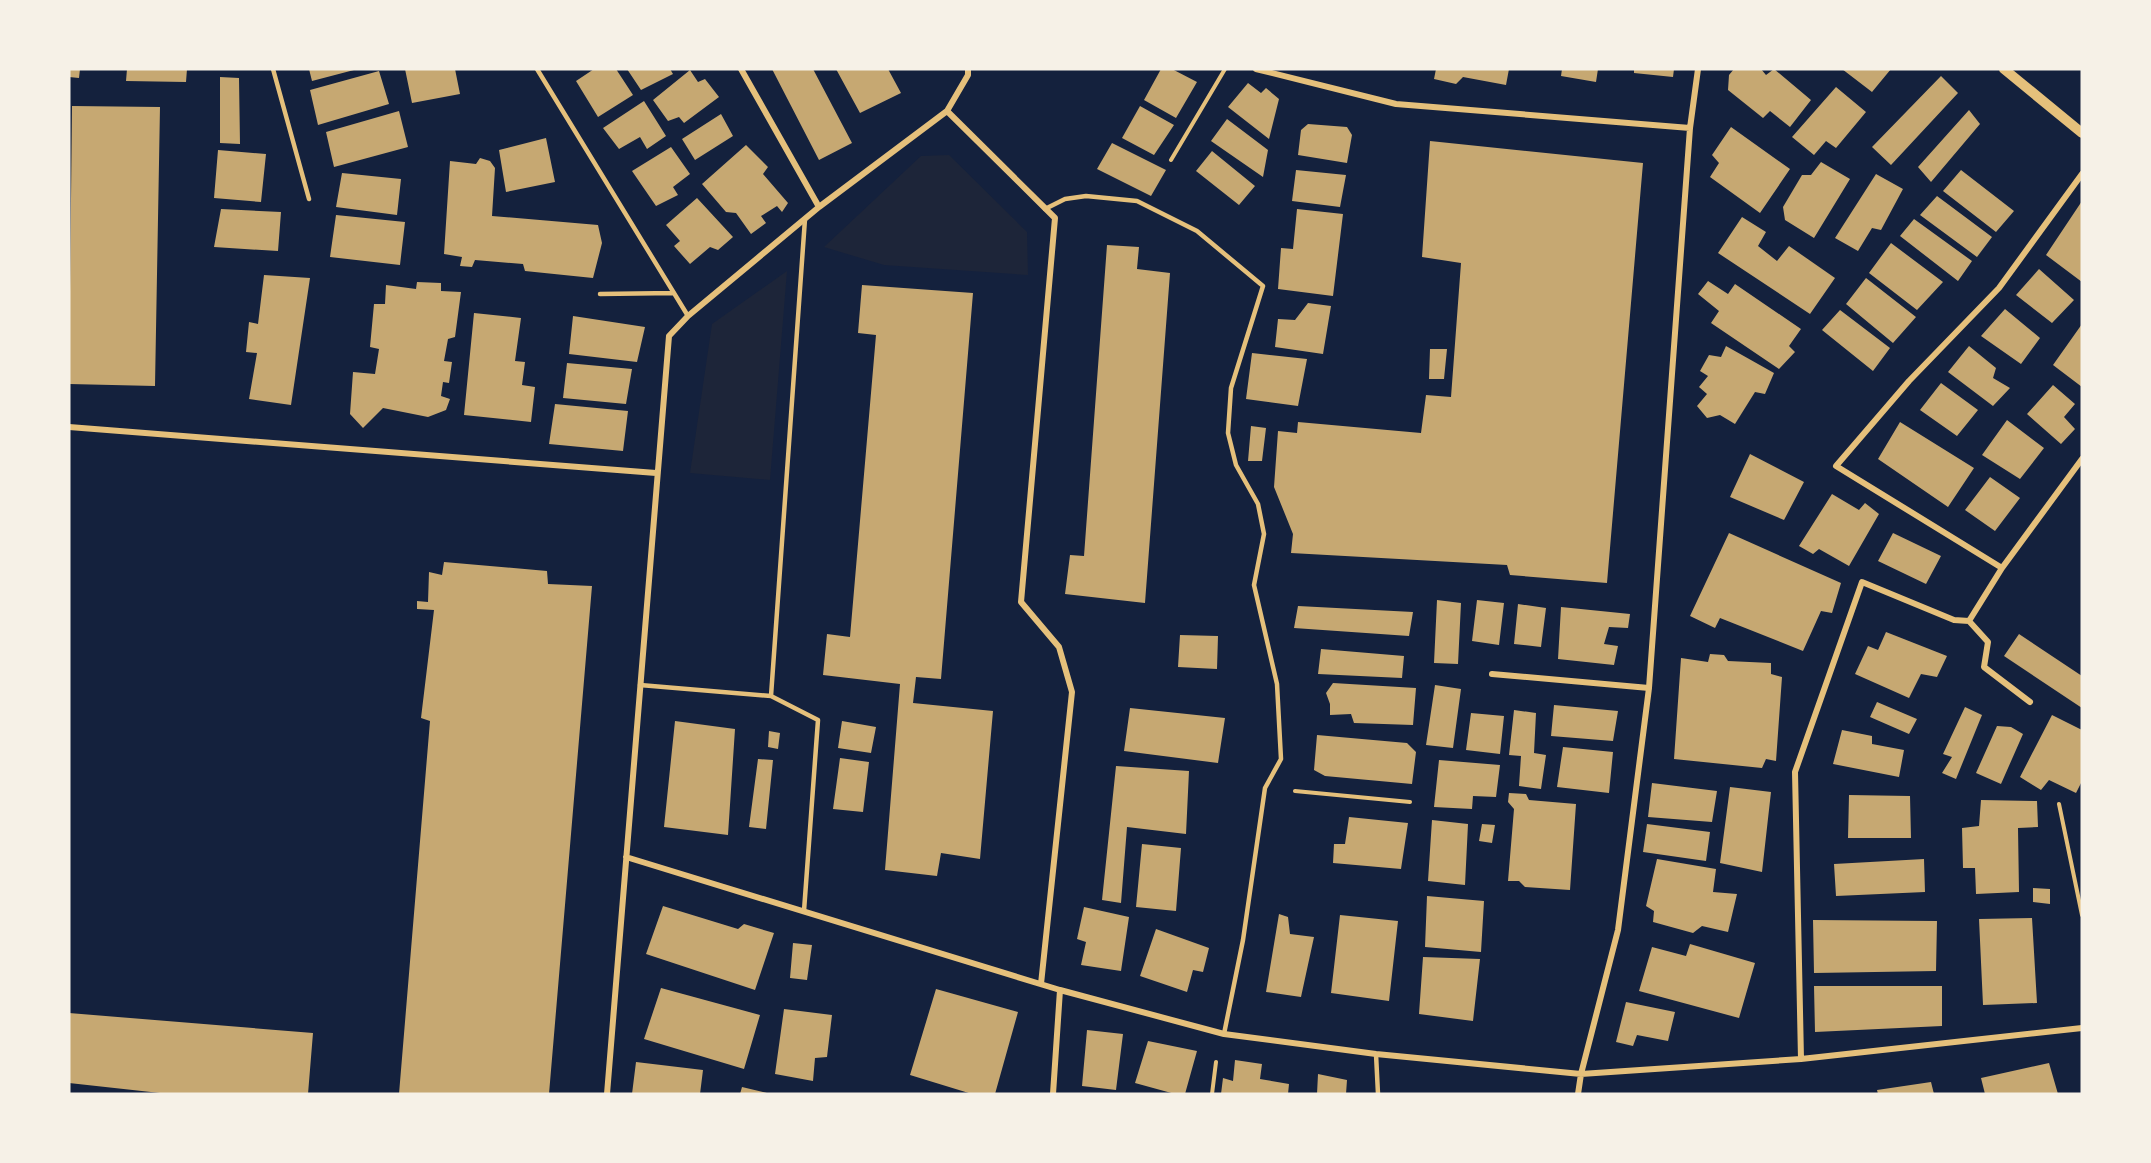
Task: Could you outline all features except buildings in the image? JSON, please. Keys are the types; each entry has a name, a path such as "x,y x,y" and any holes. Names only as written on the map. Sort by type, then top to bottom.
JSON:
{"street":[{"path":"741,69 819,207"},
{"path":"607,1094 669,336 688,316 819,207 947,111 968,75 968,69"},
{"path":"1256,69 1395,104 1690,128"},
{"path":"1578,1094 1581,1074 1618,930 1649,688 1690,128 1698,69"},
{"path":"2004,69 2082,133"},
{"path":"947,111 1054,218 1021,602 1059,647 1072,692 1041,984"},
{"path":"2002,568 1836,466 1909,381 2000,288 2082,174"},
{"path":"69,427 656,473"},
{"path":"1969,621 2002,568 2082,459"},
{"path":"1800,1059 1795,772 1862,582 1954,620 1969,621 1989,642 1984,668 2030,702"},
{"path":"1492,674 1649,688"},
{"path":"626,857 1060,990 1224,1034 1376,1054 1581,1074 1800,1059 2082,1028"},
{"path":"1053,1094 1060,990"}],"lane":[{"path":"273,69 309,199"},
{"path":"537,69 688,316"},
{"path":"1045,209 1065,199 1086,196 1137,201 1197,231 1263,286 1230,388 1228,433 1236,465 1258,504 1264,534 1254,585 1277,684 1281,759 1265,788 1243,940 1224,1034"},
{"path":"771,696 805,219"},
{"path":"600,294 674,293"},
{"path":"640,685 771,696 818,720 804,911"},
{"path":"1376,1054 1378,1094"}],"path":[{"path":"1171,160 1225,69"},
{"path":"1265,788 1410,802"},
{"path":"2059,804 2082,915"}],"shaded area":[{"path":"949,155 1027,232 1028,275 884,265 824,247 921,156"},
{"path":"787,271 770,480 690,473 712,324"}]}
